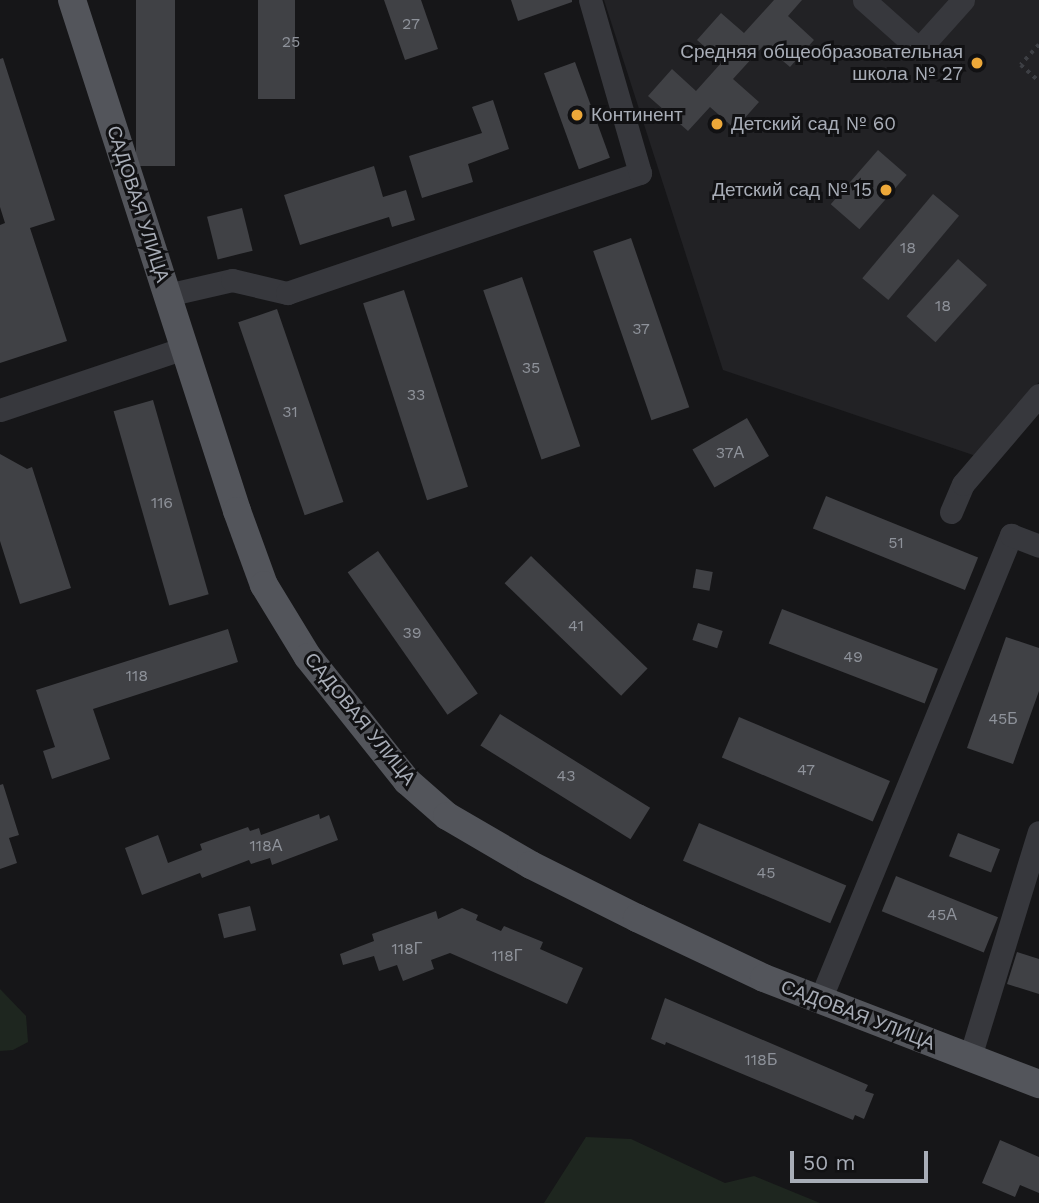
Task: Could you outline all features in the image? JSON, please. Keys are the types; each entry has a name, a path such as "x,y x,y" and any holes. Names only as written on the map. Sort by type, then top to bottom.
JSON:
{"main road":[{"name":"САДОВАЯ УЛИЦА","path":"72,0 184,348 264,585 308,657 407,781 447,816 531,865 764,978 1039,1084"}],"street":[{"path":"167,295 232,281 287,293 640,173 590,0"},
{"path":"864,0 919,49 963,0"},
{"path":"0,410 184,348"},
{"path":"951,512 963,484 1039,395"},
{"path":"820,1000 1011,535 1039,546"},
{"path":"970,1057 1039,832"}],"path":[{"path":"1039,46 1021,65 1039,81"}],"shaded area":[{"name":"Детский сад № 15","path":"604,0 1039,0 1039,382 976,456 723,370"},
{"path":"0,989 26,1016 28,1042 13,1050 0,1051"},
{"path":"586,1137 631,1139 725,1183 754,1176 820,1203 544,1203"}],"building":[{"path":"136,0 175,0 175,166 136,166"},
{"path":"258,0 295,0 295,99 258,99"},
{"path":"384,0 421,0 438,49 405,60"},
{"path":"511,0 572,0 572,2 518,21"},
{"path":"774,0 802,0 788,16 814,40 790,67 764,45 733,79 759,102 735,129 710,107 688,131 648,96 672,69 696,91 722,62 697,40 721,13 744,33"},
{"path":"3,58 55,220 30,228 67,341 0,363 0,225 5,223 0,207 0,59"},
{"name":"Континент","path":"575,62 610,158 579,169 544,73"},
{"path":"493,100 509,149 468,164 473,182 422,198 409,156 482,133 472,107"},
{"path":"878,150 907,175 859,229 831,204"},
{"path":"374,166 383,197 406,190 415,220 392,227 389,217 300,245 284,195"},
{"path":"933,194 959,216 888,300 862,278"},
{"path":"242,208 253,251 218,259 207,217"},
{"path":"631,238 689,407 651,420 593,251"},
{"path":"958,259 987,285 935,342 906,316"},
{"path":"522,277 580,446 542,460 483,290"},
{"path":"404,290 468,487 427,500 363,303"},
{"path":"277,309 343,502 305,515 238,322"},
{"path":"153,400 209,594 169,605 114,411"},
{"path":"747,418 769,456 714,488 692,450"},
{"path":"0,454 27,469 32,467 71,588 20,604 0,541"},
{"path":"826,496 978,557 965,590 813,528"},
{"path":"378,551 478,694 447,715 348,572"},
{"path":"531,556 648,669 621,696 505,583"},
{"path":"696,569 713,572 709,591 693,588"},
{"path":"782,609 938,669 925,703 769,644"},
{"path":"698,623 723,631 717,648 692,640"},
{"path":"228,629 238,662 93,709 110,759 52,779 43,751 55,747 36,690"},
{"path":"1006,637 1039,648 1039,691 1013,764 967,748"},
{"path":"500,714 650,808 630,839 480,745"},
{"path":"739,717 890,781 873,822 722,758"},
{"path":"3,784 19,835 9,838 17,863 0,869 0,785"},
{"path":"319,814 320,819 329,815 338,840 272,865 270,858 251,864 249,860 202,878 200,873 142,895 125,848 158,835 168,863 202,850 200,844 248,827 250,831 259,828 261,835"},
{"path":"699,823 846,886 830,923 683,861"},
{"path":"958,833 1000,849 991,872 949,856"},
{"path":"896,876 998,917 984,952 882,911"},
{"path":"250,906 256,930 224,938 218,914"},
{"path":"462,908 478,915 476,920 501,931 504,926 543,942 540,949 583,968 567,1004 450,953 431,960 434,969 403,981 397,965 379,971 374,956 343,965 340,954 374,941 372,934 436,911 438,919"},
{"path":"1017,952 1039,959 1039,994 1007,984"},
{"path":"665,998 868,1085 865,1091 874,1094 864,1119 855,1115 853,1120 666,1042 665,1045 651,1039"},
{"path":"1000,1140 1039,1157 1039,1193 1020,1185 1015,1197 982,1183"}],"place":[{"name":"Средняя общеобразовательная школа № 27","path":"977,63"},
{"name":"Континент","path":"577,115"},
{"name":"Детский сад № 60","path":"717,124"},
{"name":"Детский сад № 15","path":"886,190"}]}
